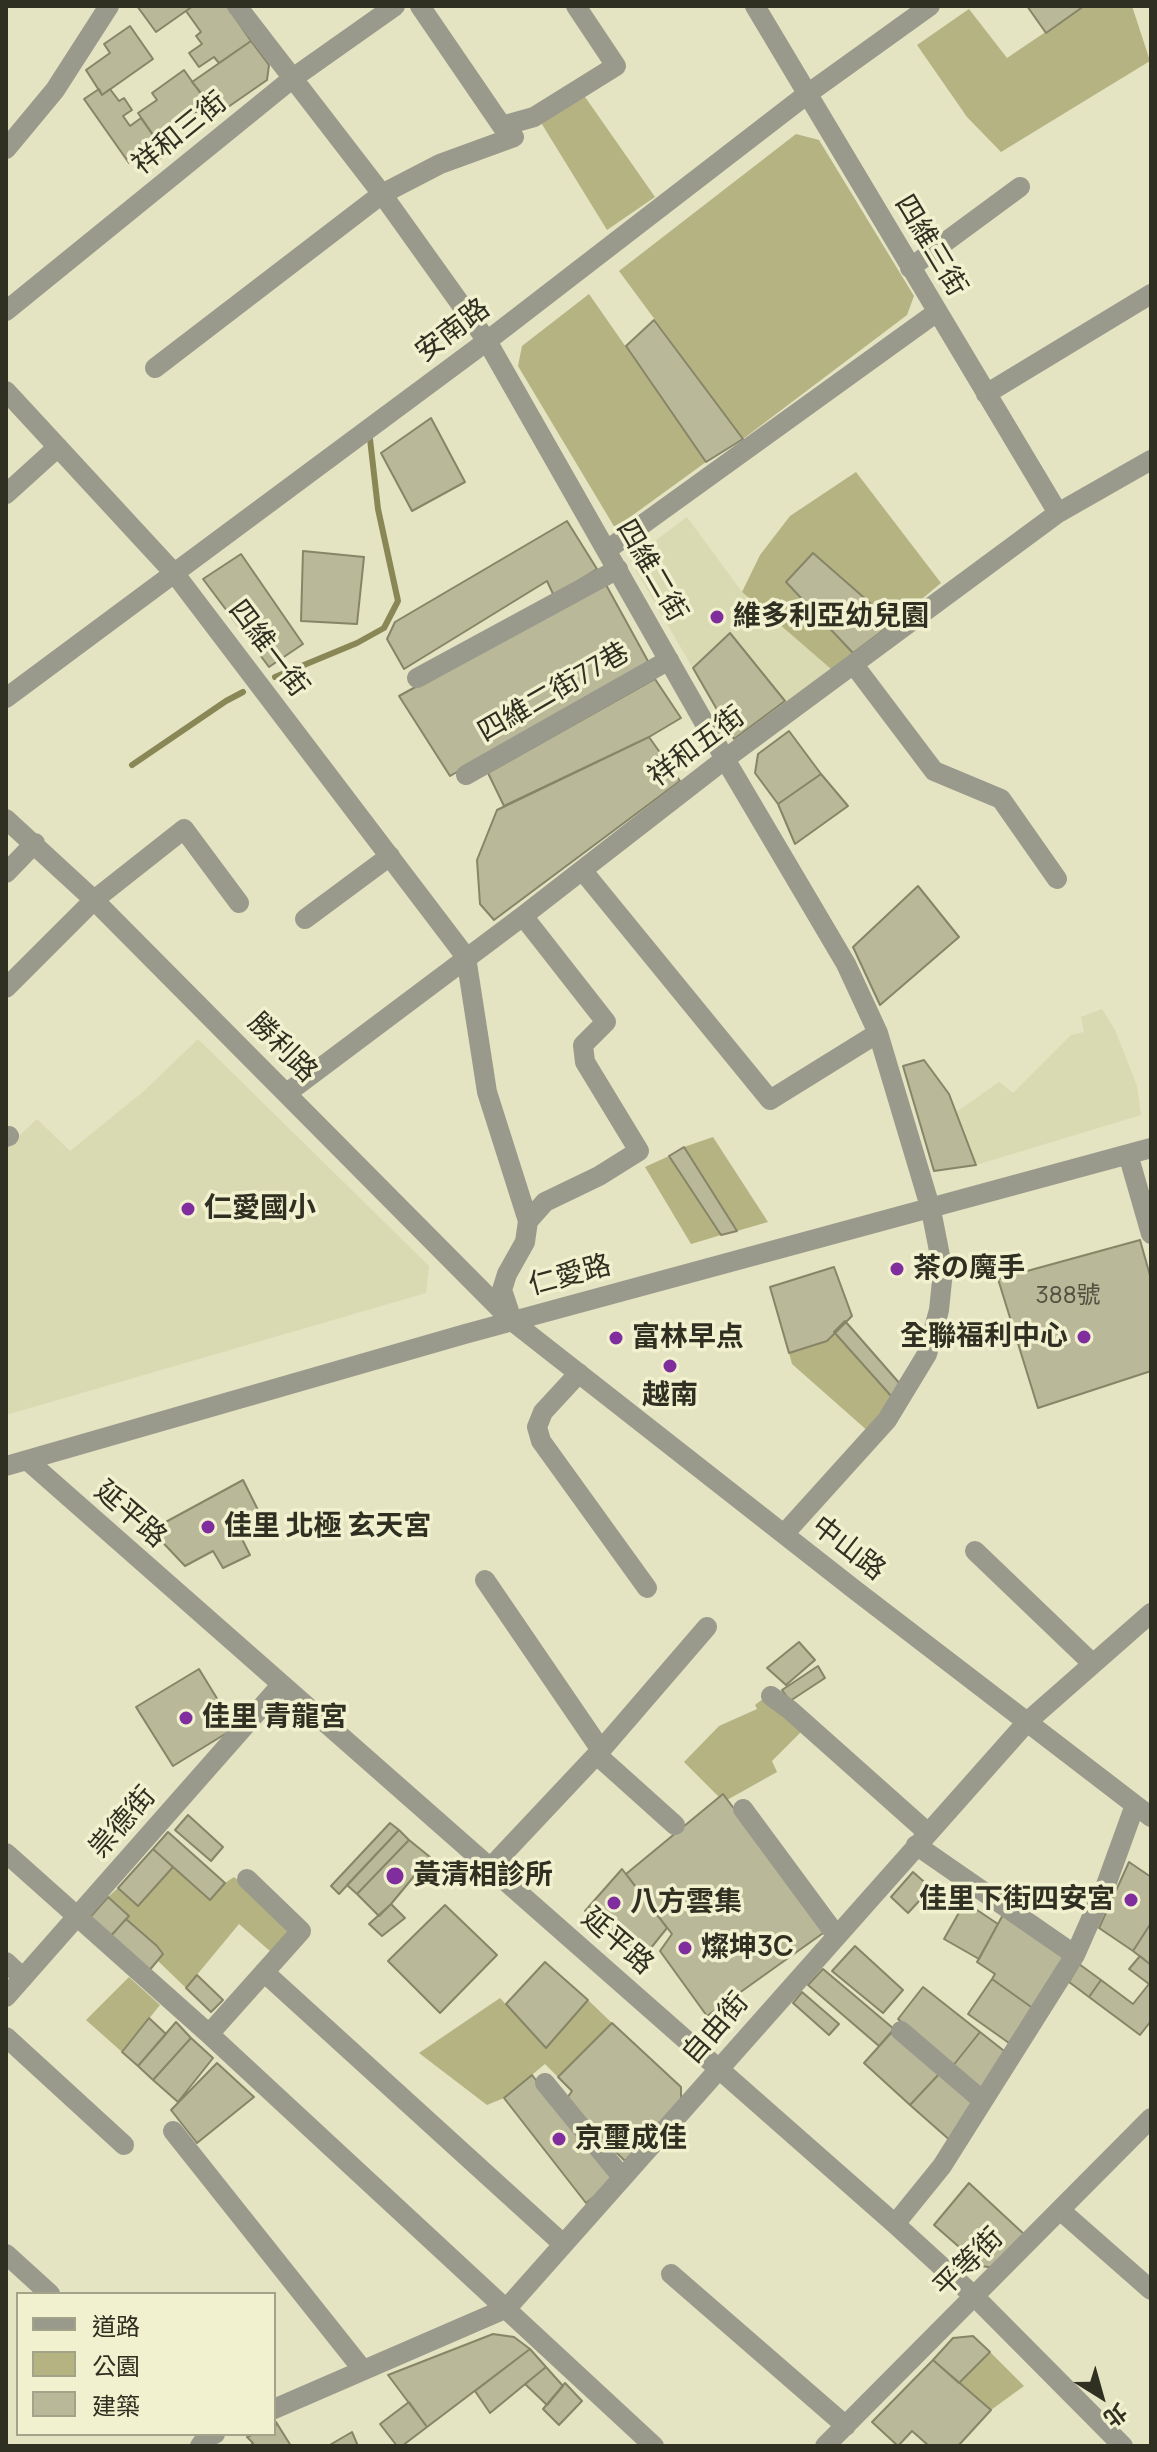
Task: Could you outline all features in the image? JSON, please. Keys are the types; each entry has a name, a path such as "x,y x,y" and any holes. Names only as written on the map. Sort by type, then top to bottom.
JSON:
{"street":[{"path":"6,149 55,90 109,6"},
{"name":"四維二街","path":"237,6 382,194 487,341 725,759 846,964 878,1033 931,1210 943,1271 939,1310 927,1354 887,1420 784,1534"},
{"name":"祥和三街","path":"6,311 293,78 395,6"},
{"path":"420,6 502,126 534,117 616,66 576,6"},
{"name":"四維三街","path":"755,6 1058,513"},
{"name":"安南路","path":"6,698 487,341 806,95 930,6"},
{"path":"155,368 382,194 440,164 514,137"},
{"path":"910,268 1020,187"},
{"path":"986,394 1151,294"},
{"path":"607,550 937,312"},
{"name":"四維一街","path":"6,391 175,574 466,957"},
{"path":"6,494 58,447"},
{"name":"祥和五街","path":"287,1093 725,759 1058,513 1151,460"},
{"path":"417,678 618,569"},
{"name":"四維二街77巷","path":"466,775 669,660"},
{"path":"854,665 934,771 1001,799 1057,879"},
{"name":"勝利路","path":"6,819 94,900 512,1321"},
{"path":"6,988 94,900 184,829 239,903"},
{"path":"6,873 35,843"},
{"path":"305,919 390,856"},
{"path":"582,870 770,1100 878,1033"},
{"path":"523,916 606,1022 583,1045 585,1062 639,1151 599,1176 545,1202 528,1221"},
{"path":"466,957 487,1092 528,1221 525,1242 507,1274 502,1290 512,1321"},
{"name":"仁愛路","path":"6,1466 512,1321 1151,1148"},
{"path":"1128,1154 1151,1234"},
{"name":"中山路","path":"512,1321 1143,1811"},
{"path":"579,1373 543,1412 537,1427 541,1441 647,1588"},
{"name":"延平路","path":"27,1460 895,2224 975,2297 1123,2446"},
{"path":"975,1551 1093,1664"},
{"path":"485,1580 599,1753 675,1825"},
{"name":"自由街","path":"276,2408 507,2308 1027,1722 1151,1613"},
{"path":"489,1869 599,1753 707,1627"},
{"name":"祟德街","path":"6,1997 281,1685"},
{"path":"771,1696 790,1710 921,1838 1075,1955"},
{"path":"743,1809 836,1935"},
{"path":"895,2224 942,2166 1075,1955 1143,1811"},
{"path":"6,1853 209,2034 654,2446"},
{"path":"209,2034 301,1931 247,1879"},
{"path":"6,1962 23,1978"},
{"path":"264,1972 563,2244"},
{"path":"901,2031 983,2101"},
{"path":"6,2037 124,2145"},
{"path":"545,2083 622,2177"},
{"name":"平等街","path":"825,2446 1151,2118"},
{"path":"173,2131 363,2370"},
{"path":"1060,2210 1151,2290"},
{"path":"6,2254 48,2292"},
{"path":"671,2274 846,2426"}],"shaded area":[{"name":"維多利亞幼兒園","path":"687,517 742,592 831,669 734,739 630,560"},
{"path":"1102,1009 1115,1030 1137,1086 1141,1115 976,1165 955,1113 999,1082 1013,1093 1071,1035 1084,1032 1081,1017"},
{"name":"仁愛國小","path":"198,1039 429,1266 426,1293 6,1415 6,1148 37,1119 70,1151 144,1091"}],"green space":[{"path":"1084,6 1132,6 1150,61 1001,152 967,117 917,45 969,9 1007,58"},
{"path":"583,94 655,197 607,230 540,121"},
{"path":"796,134 819,140 914,296 907,315 743,439 619,271"},
{"path":"589,294 706,462 615,528 518,366 522,346"},
{"path":"856,472 941,583 893,623 812,554 786,582 853,653 831,669 742,592 760,555 790,516"},
{"path":"713,1137 768,1222 737,1231 684,1147"},
{"path":"669,1156 721,1235 691,1244 645,1167"},
{"path":"834,1332 892,1397 869,1432 792,1364 789,1353 827,1341"},
{"path":"764,1698 803,1730 772,1761 777,1772 727,1800 723,1794 719,1797 684,1762 719,1726 757,1709 755,1705"},
{"path":"173,1867 210,1900 234,1877 281,1916 288,1934 271,1952 239,1924 186,1988 158,1961 163,1954 157,1946 126,1919 129,1916 108,1897 118,1888 138,1906"},
{"path":"129,1977 160,2005 122,2052 86,2020"},
{"path":"500,1998 546,2047 588,2000 612,2023 558,2077 545,2064 504,2098 487,2105 419,2053"},
{"path":"990,2352 1024,2386 991,2410 959,2383"}],"building":[{"path":"137,6 193,6 156,32"},
{"path":"193,6 227,6 251,41 219,63 214,57 199,67 189,53 202,44 196,36 201,32 186,11"},
{"path":"1027,6 1084,6 1046,33"},
{"path":"130,26 153,59 102,95 86,70 110,53 104,44"},
{"path":"251,41 269,65 267,80 218,114 192,82"},
{"path":"184,70 208,104 156,139 138,113 157,100 152,93"},
{"path":"99,89 102,95 110,89 119,101 124,98 132,110 123,116 130,126 141,118 166,154 155,162 147,150 129,163 84,99"},
{"path":"654,320 743,439 706,462 626,346"},
{"path":"431,418 465,482 412,511 381,453"},
{"path":"567,521 597,569 554,596 547,581 404,669 387,639 395,622"},
{"path":"303,551 364,557 357,624 301,621"},
{"path":"813,553 893,623 853,653 786,582"},
{"path":"241,554 303,644 269,667 203,579"},
{"path":"605,583 649,663 450,776 399,696"},
{"path":"730,633 785,701 734,739 693,668"},
{"path":"655,679 681,718 649,737 504,806 488,773"},
{"path":"789,731 821,774 778,804 755,773 758,754"},
{"path":"649,737 680,781 494,920 480,904 477,860 497,810"},
{"path":"821,774 848,806 795,844 778,804"},
{"path":"918,886 959,937 880,1005 853,947"},
{"path":"924,1060 949,1094 976,1165 934,1171 903,1066"},
{"path":"684,1147 737,1231 721,1235 669,1156"},
{"name":"全聯福利中心","path":"1140,1240 1151,1279 1151,1371 1038,1408 998,1279"},
{"path":"834,1267 852,1316 827,1341 789,1353 770,1287"},
{"path":"845,1321 901,1385 892,1397 834,1332"},
{"name":"佳里 北極 玄天宮","path":"243,1480 265,1524 241,1537 250,1555 223,1568 213,1551 185,1566 151,1530"},
{"path":"799,1642 815,1660 786,1685 767,1668"},
{"path":"818,1666 825,1678 790,1701 782,1690"},
{"name":"佳里 青龍宮","path":"199,1669 235,1728 173,1766 136,1707"},
{"path":"723,1794 826,1931 707,2016 660,1951 672,1934 626,1874"},
{"path":"188,1815 223,1847 211,1861 175,1830"},
{"path":"390,1823 399,1830 339,1894 331,1886"},
{"path":"399,1830 409,1840 357,1894 347,1885"},
{"path":"168,1832 225,1883 210,1900 153,1849"},
{"name":"黃清相診所","path":"409,1840 430,1857 379,1916 357,1894"},
{"path":"153,1849 173,1867 138,1906 118,1888"},
{"name":"佳里下街四安宮","path":"1129,1862 1151,1877 1151,1923 1133,1951 1099,1928"},
{"path":"622,1869 667,1928 642,1959 585,1911"},
{"path":"913,1872 931,1888 908,1913 891,1897"},
{"path":"108,1897 129,1916 106,1941 86,1922"},
{"path":"965,1902 998,1924 979,1959 944,1939"},
{"name":"黃清相診所","path":"391,1904 405,1918 382,1936 369,1924"},
{"path":"445,1905 497,1955 440,2013 388,1961"},
{"path":"1004,1913 1064,1957 1034,2009 992,1979 995,1974 977,1962"},
{"path":"126,1919 163,1954 148,1972 110,1937"},
{"path":"1151,1923 1151,1965 1133,1951"},
{"path":"855,1946 903,1990 883,2013 832,1971"},
{"path":"1140,1956 1151,1965 1151,2021 1140,2035 1089,1997 1101,1980 1133,2004 1149,1984 1129,1969"},
{"path":"545,1962 588,2000 546,2048 506,2004"},
{"path":"1079,1964 1101,1980 1089,1997 1069,1982"},
{"path":"823,1969 894,2029 879,2046 808,1985"},
{"path":"197,1975 223,2000 211,2012 186,1988"},
{"path":"992,1979 1034,2009 1009,2043 968,2014"},
{"path":"923,1987 980,2032 952,2067 898,2019"},
{"path":"802,1992 839,2024 829,2035 793,2003"},
{"path":"149,2018 166,2034 138,2066 122,2052"},
{"path":"176,2022 191,2038 153,2080 138,2066"},
{"path":"612,2023 681,2087 681,2100 625,2161 565,2101 572,2091 558,2077"},
{"path":"980,2032 1008,2054 982,2094 952,2067"},
{"path":"891,2033 940,2073 910,2105 864,2063"},
{"path":"191,2038 213,2058 178,2102 153,2080"},
{"path":"217,2063 254,2097 197,2143 171,2110"},
{"path":"940,2073 976,2104 952,2142 910,2105"},
{"name":"京璽成佳","path":"532,2075 614,2181 586,2203 504,2098"},
{"path":"969,2183 1026,2236 995,2268 981,2266 934,2225"},
{"path":"493,2334 514,2337 530,2349 427,2427 388,2375"},
{"path":"973,2336 990,2352 959,2383 933,2360 953,2338"},
{"path":"530,2349 546,2367 490,2413 475,2391"},
{"path":"933,2360 991,2410 958,2446 929,2446 912,2431 898,2446 872,2422"},
{"path":"546,2367 563,2386 547,2405 525,2384"},
{"path":"565,2383 582,2401 559,2425 543,2409"},
{"path":"409,2402 427,2427 402,2446 397,2446 380,2424"},
{"path":"276,2422 291,2446 250,2446 253,2443 247,2437 276,2436"},
{"path":"352,2432 358,2446 328,2446"}],"waterway":[{"path":"275,677 357,643 384,628 398,601 378,509 370,439"},
{"path":"132,765 243,692"}],"place":[{"name":"維多利亞幼兒園","path":"717,617"},
{"name":"仁愛國小","path":"188,1209"},
{"name":"茶の魔手","path":"897,1269"},
{"name":"全聯福利中心","path":"1084,1337"},
{"name":"富林早点","path":"616,1338"},
{"name":"越南","path":"670,1366"},
{"name":"佳里 北極 玄天宮","path":"208,1527"},
{"name":"佳里 青龍宮","path":"186,1718"},
{"name":"黃清相診所","path":"395,1876"},
{"name":"佳里下街四安宮","path":"1131,1900"},
{"name":"八方雲集","path":"614,1903"},
{"name":"燦坤3C","path":"685,1948"},
{"name":"京璽成佳","path":"559,2139"}]}
